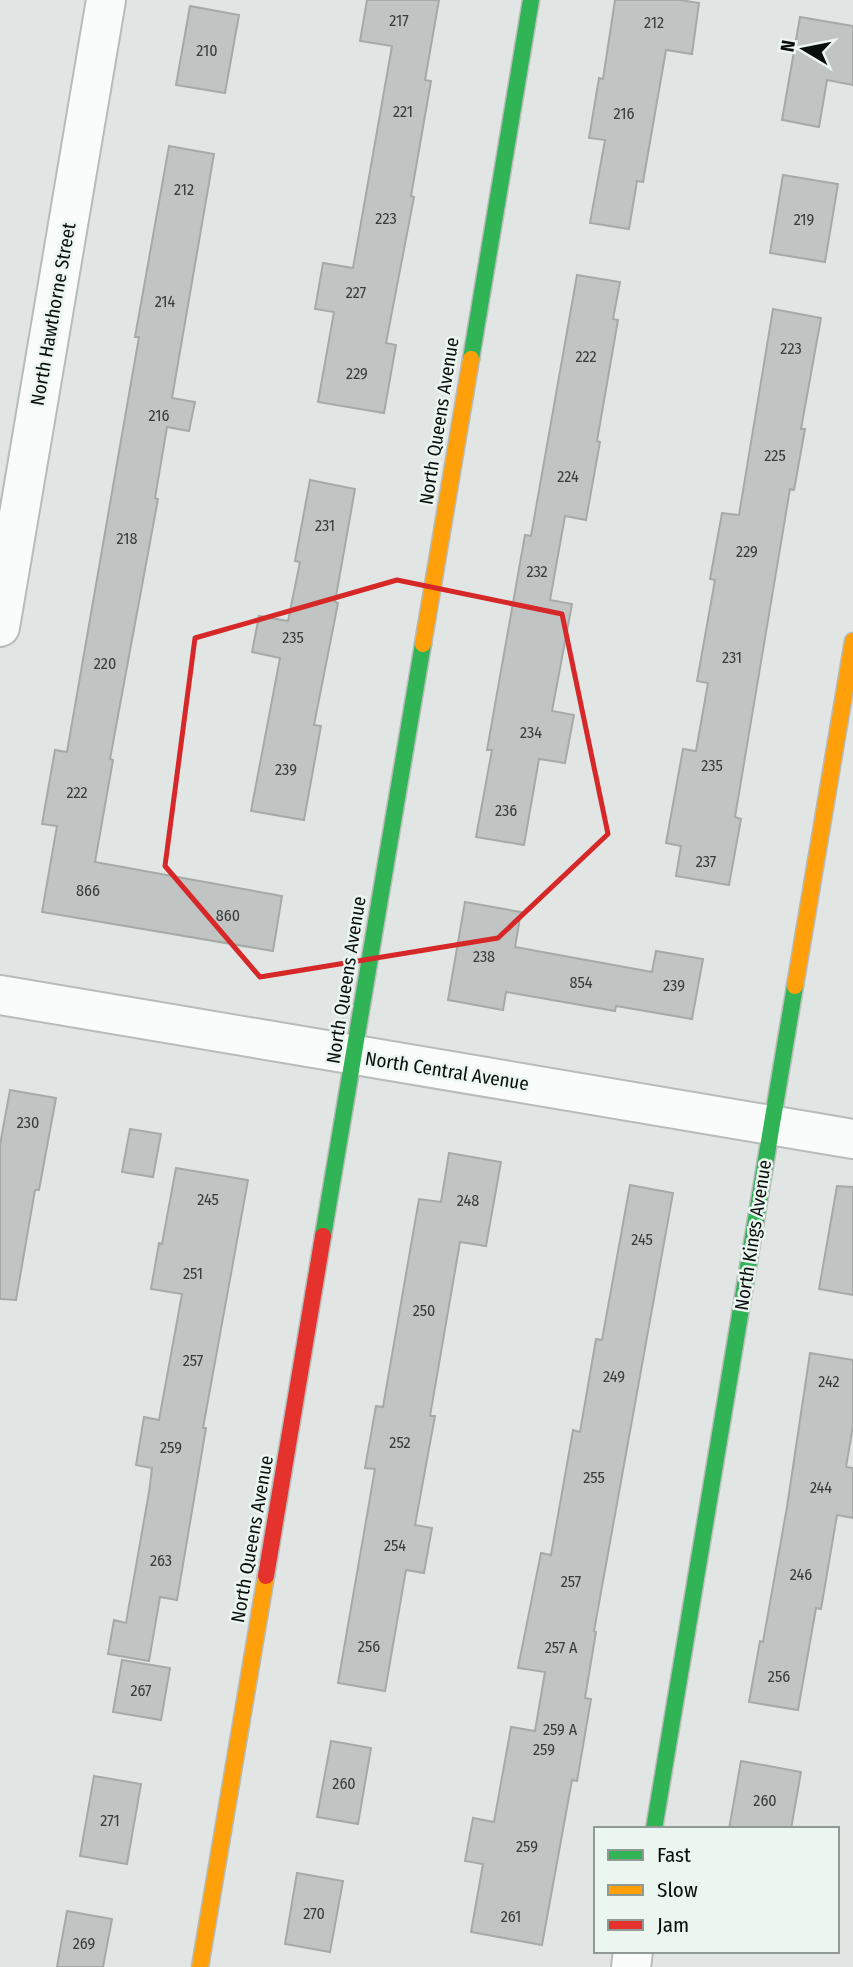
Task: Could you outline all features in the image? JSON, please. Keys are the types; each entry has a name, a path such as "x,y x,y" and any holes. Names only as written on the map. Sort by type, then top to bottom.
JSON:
{"street":[{"name":"North Hawthorne Street","path":"0,628 106,0"},
{"name":"North Queens Avenue","path":"200,1967 531,0"},
{"name":"North Kings Avenue","path":"654,1827 853,641"},
{"name":"North Central Avenue","path":"0,995 853,1139"}],"highlighted area":[{"path":"397,580 562,614 608,834 498,938 260,977 165,866 195,638"}],"building":[{"path":"367,0 439,0 425,80 431,81 411,196 414,197 386,343 396,345 384,413 318,402 334,312 315,309 323,263 353,268 392,46 360,41"},
{"path":"615,0 680,0 699,3 692,54 666,50 643,182 637,181 629,229 590,223 605,140 589,138 599,78 603,79"},
{"path":"190,6 239,15 225,93 176,85"},
{"path":"800,17 853,26 853,85 827,80 819,127 782,120"},
{"path":"169,146 214,154 172,398 195,402 189,431 167,427 155,498 158,499 110,759 113,760 95,862 282,896 273,951 42,912 57,826 42,824 55,750 67,752 139,337 135,337"},
{"path":"783,175 838,184 825,262 770,253"},
{"path":"577,275 620,282 613,319 618,320 586,520 565,516 550,600 572,604 552,711 574,715 565,763 539,759 524,845 476,837 492,750 487,750 525,535 531,536"},
{"path":"773,309 821,318 801,429 805,429 794,490 790,489 735,817 741,819 729,885 676,876 681,846 666,843 683,749 696,751 708,683 697,681 715,580 710,579 722,513 739,515"},
{"path":"310,480 355,489 335,602 338,603 314,725 321,726 304,820 251,811 280,658 252,652 259,616 288,621 300,562 295,561"},
{"path":"465,902 521,912 515,947 652,972 656,951 703,959 692,1019 616,1006 615,1011 506,992 503,1010 448,1000"},
{"path":"10,1090 56,1098 39,1190 35,1190 16,1300 0,1299 0,1145"},
{"path":"130,1129 161,1134 153,1177 122,1172"},
{"path":"449,1153 501,1162 486,1246 460,1242 430,1416 435,1416 415,1525 432,1528 424,1573 406,1570 385,1691 338,1683 375,1469 365,1468 376,1406 383,1407 419,1199 441,1202"},
{"path":"176,1168 248,1180 203,1428 206,1428 177,1600 160,1597 149,1661 108,1654 114,1620 126,1623 149,1492 152,1468 136,1465 144,1417 159,1420 182,1294 151,1289"},
{"path":"630,1185 673,1193 594,1631 596,1632 585,1698 591,1699 577,1781 572,1780 542,1945 471,1932 483,1864 465,1861 473,1818 494,1822 511,1727 535,1731 545,1672 518,1668 541,1553 551,1555 573,1430 580,1432 596,1339 602,1340"},
{"path":"837,1186 853,1187 853,1295 819,1289"},
{"path":"810,1353 853,1360 853,1426 846,1467 853,1468 853,1518 837,1515 821,1609 816,1608 798,1710 749,1702 760,1641 763,1642 787,1507"},
{"path":"122,1660 170,1668 161,1720 113,1712"},
{"path":"331,1741 371,1748 358,1824 317,1817"},
{"path":"741,1761 801,1772 791,1827 729,1827"},
{"path":"94,1776 141,1784 127,1864 80,1856"},
{"path":"297,1873 343,1881 330,1952 285,1944"},
{"path":"67,1911 112,1919 103,1967 57,1967"}],"traffic: fast":[{"path":"471,359 531,0"},
{"path":"323,1236 423,644"},
{"path":"654,1827 795,986"}],"traffic: slow":[{"path":"423,644 471,359"},
{"path":"795,986 853,641"},
{"path":"200,1967 266,1576"}],"traffic: jam":[{"path":"266,1576 323,1236"}]}
